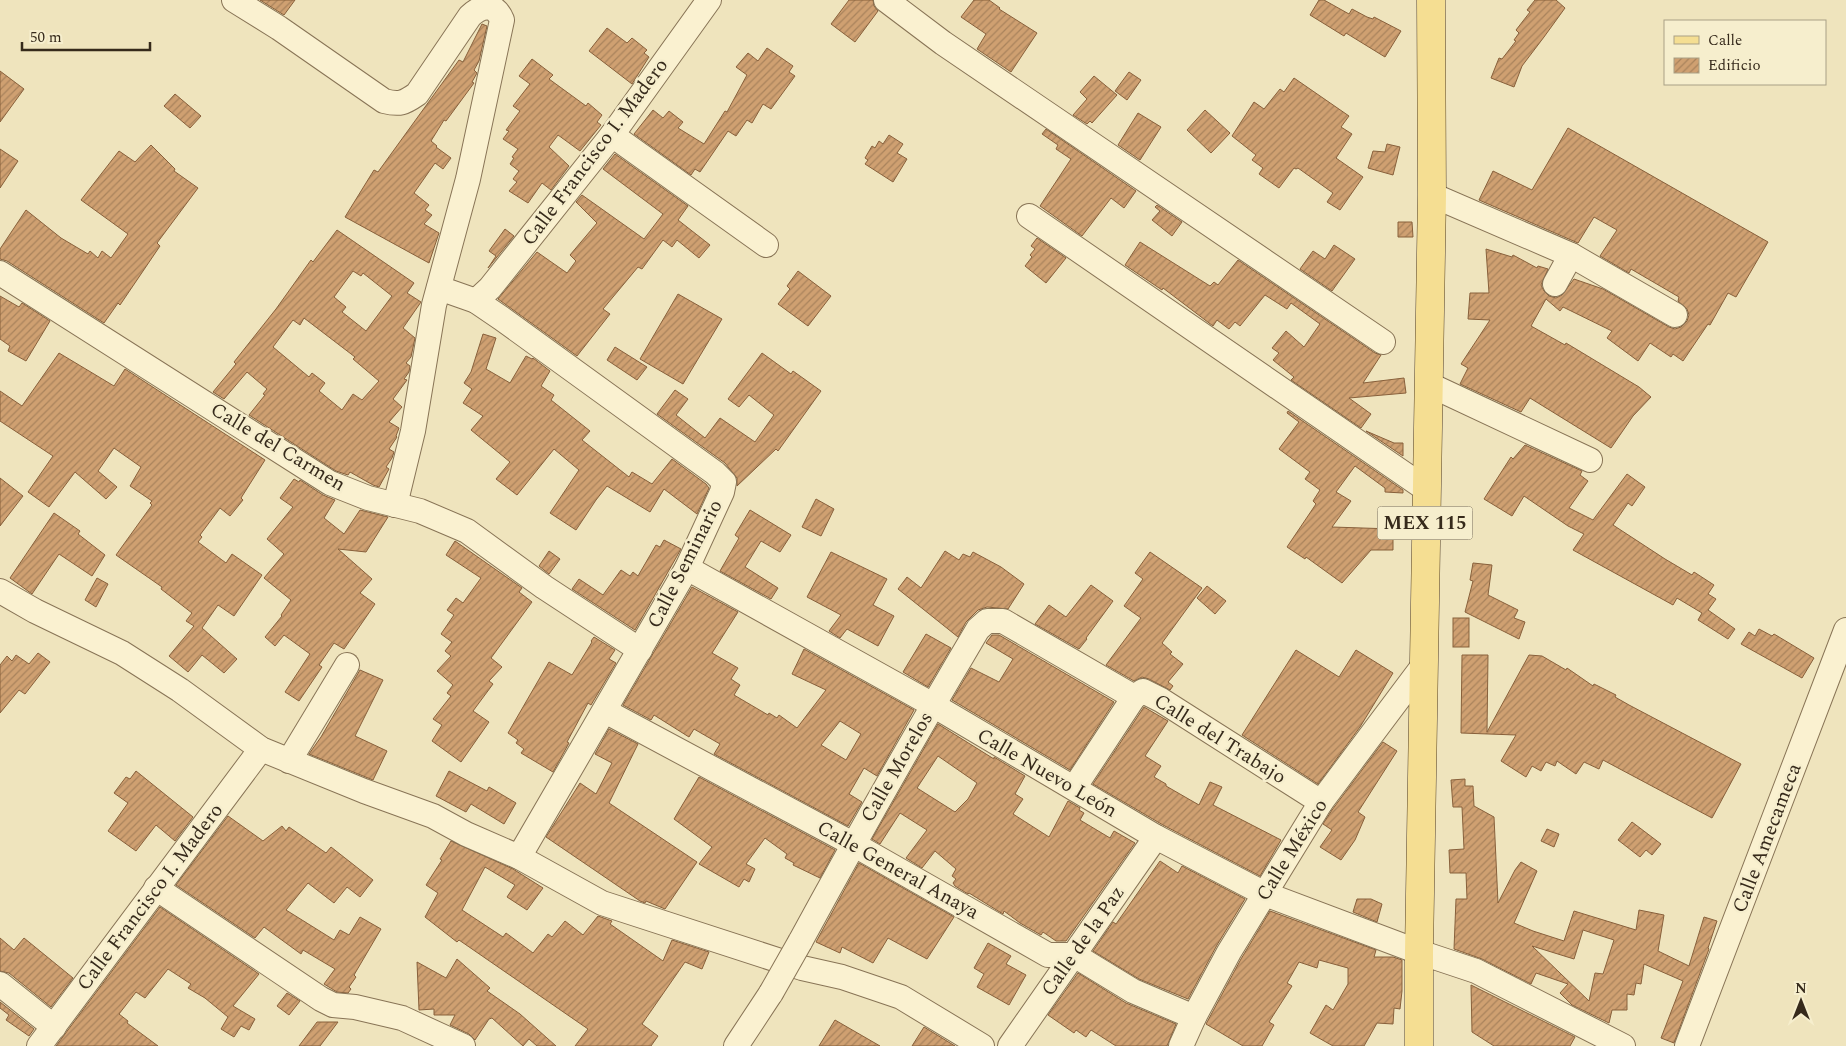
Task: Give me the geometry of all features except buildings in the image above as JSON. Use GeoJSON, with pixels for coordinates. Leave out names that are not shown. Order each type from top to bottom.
{"type":"FeatureCollection","features":[{"type":"Feature","properties":{"kind":"main road","name":"MEX 115"},"geometry":{"type":"LineString","coordinates":[[1419,1046],[1423,666],[1432,194],[1431,0]]}},
{"type":"Feature","properties":{"kind":"street"},"geometry":{"type":"LineString","coordinates":[[234,0],[279,28],[384,101],[397,104],[406,102],[417,94],[476,10],[493,8],[498,12],[502,20],[468,179],[434,305],[413,431],[395,505]]}},
{"type":"Feature","properties":{"kind":"street","name":"Calle Francisco I. Madero"},"geometry":{"type":"LineString","coordinates":[[476,301],[490,288],[612,135],[709,0]]}},
{"type":"Feature","properties":{"kind":"street"},"geometry":{"type":"LineString","coordinates":[[886,0],[951,48],[1383,342]]}},
{"type":"Feature","properties":{"kind":"street"},"geometry":{"type":"LineString","coordinates":[[612,135],[766,245]]}},
{"type":"Feature","properties":{"kind":"street"},"geometry":{"type":"LineString","coordinates":[[1432,194],[1571,255],[1675,314]]}},
{"type":"Feature","properties":{"kind":"street"},"geometry":{"type":"LineString","coordinates":[[1029,216],[1426,489]]}},
{"type":"Feature","properties":{"kind":"street"},"geometry":{"type":"LineString","coordinates":[[1555,284],[1571,255]]}},
{"type":"Feature","properties":{"kind":"street","name":"Calle del Carmen"},"geometry":{"type":"LineString","coordinates":[[0,273],[330,483],[368,498],[420,511],[467,531],[544,587],[640,650]]}},
{"type":"Feature","properties":{"kind":"street"},"geometry":{"type":"LineString","coordinates":[[439,288],[476,301]]}},
{"type":"Feature","properties":{"kind":"street","name":"Calle Seminario"},"geometry":{"type":"LineString","coordinates":[[476,301],[715,473],[724,482],[722,492],[687,568],[518,857]]}},
{"type":"Feature","properties":{"kind":"street"},"geometry":{"type":"LineString","coordinates":[[1428,384],[1590,460]]}},
{"type":"Feature","properties":{"kind":"street","name":"Calle Nuevo León"},"geometry":{"type":"LineString","coordinates":[[687,568],[933,705],[1156,837],[1265,894],[1419,952],[1476,971],[1623,1046]]}},
{"type":"Feature","properties":{"kind":"street"},"geometry":{"type":"LineString","coordinates":[[0,591],[35,611],[122,653],[180,690],[261,749],[364,791],[433,816],[466,834],[518,857],[602,903],[802,968],[842,977],[900,997],[982,1046]]}},
{"type":"Feature","properties":{"kind":"street","name":"Calle del Trabajo"},"geometry":{"type":"LineString","coordinates":[[987,622],[1002,621],[1134,697],[1143,691],[1161,700],[1321,802]]}},
{"type":"Feature","properties":{"kind":"street","name":"Calle Morelos"},"geometry":{"type":"LineString","coordinates":[[736,1046],[771,993],[853,844],[933,705],[978,629],[987,622]]}},
{"type":"Feature","properties":{"kind":"street","name":"Calle Amecameca"},"geometry":{"type":"LineString","coordinates":[[1687,1046],[1846,630]]}},
{"type":"Feature","properties":{"kind":"street"},"geometry":{"type":"LineString","coordinates":[[289,760],[347,665]]}},
{"type":"Feature","properties":{"kind":"street","name":"Calle México"},"geometry":{"type":"LineString","coordinates":[[1181,1046],[1194,1017],[1229,952],[1321,802],[1423,666]]}},
{"type":"Feature","properties":{"kind":"street"},"geometry":{"type":"LineString","coordinates":[[1074,788],[1134,697]]}},
{"type":"Feature","properties":{"kind":"street","name":"Calle General Anaya"},"geometry":{"type":"LineString","coordinates":[[605,711],[853,844],[1048,955],[1074,955]]}},
{"type":"Feature","properties":{"kind":"street","name":"Calle Francisco I. Madero"},"geometry":{"type":"LineString","coordinates":[[39,1046],[261,749]]}},
{"type":"Feature","properties":{"kind":"street","name":"Calle de la Paz"},"geometry":{"type":"LineString","coordinates":[[1010,1046],[1156,837]]}},
{"type":"Feature","properties":{"kind":"street"},"geometry":{"type":"LineString","coordinates":[[156,888],[321,999],[333,1005],[355,1007],[402,1018],[463,1046]]}},
{"type":"Feature","properties":{"kind":"street"},"geometry":{"type":"LineString","coordinates":[[1074,955],[1133,991],[1194,1017]]}},
{"type":"Feature","properties":{"kind":"street"},"geometry":{"type":"LineString","coordinates":[[0,984],[54,1027]]}}]}
